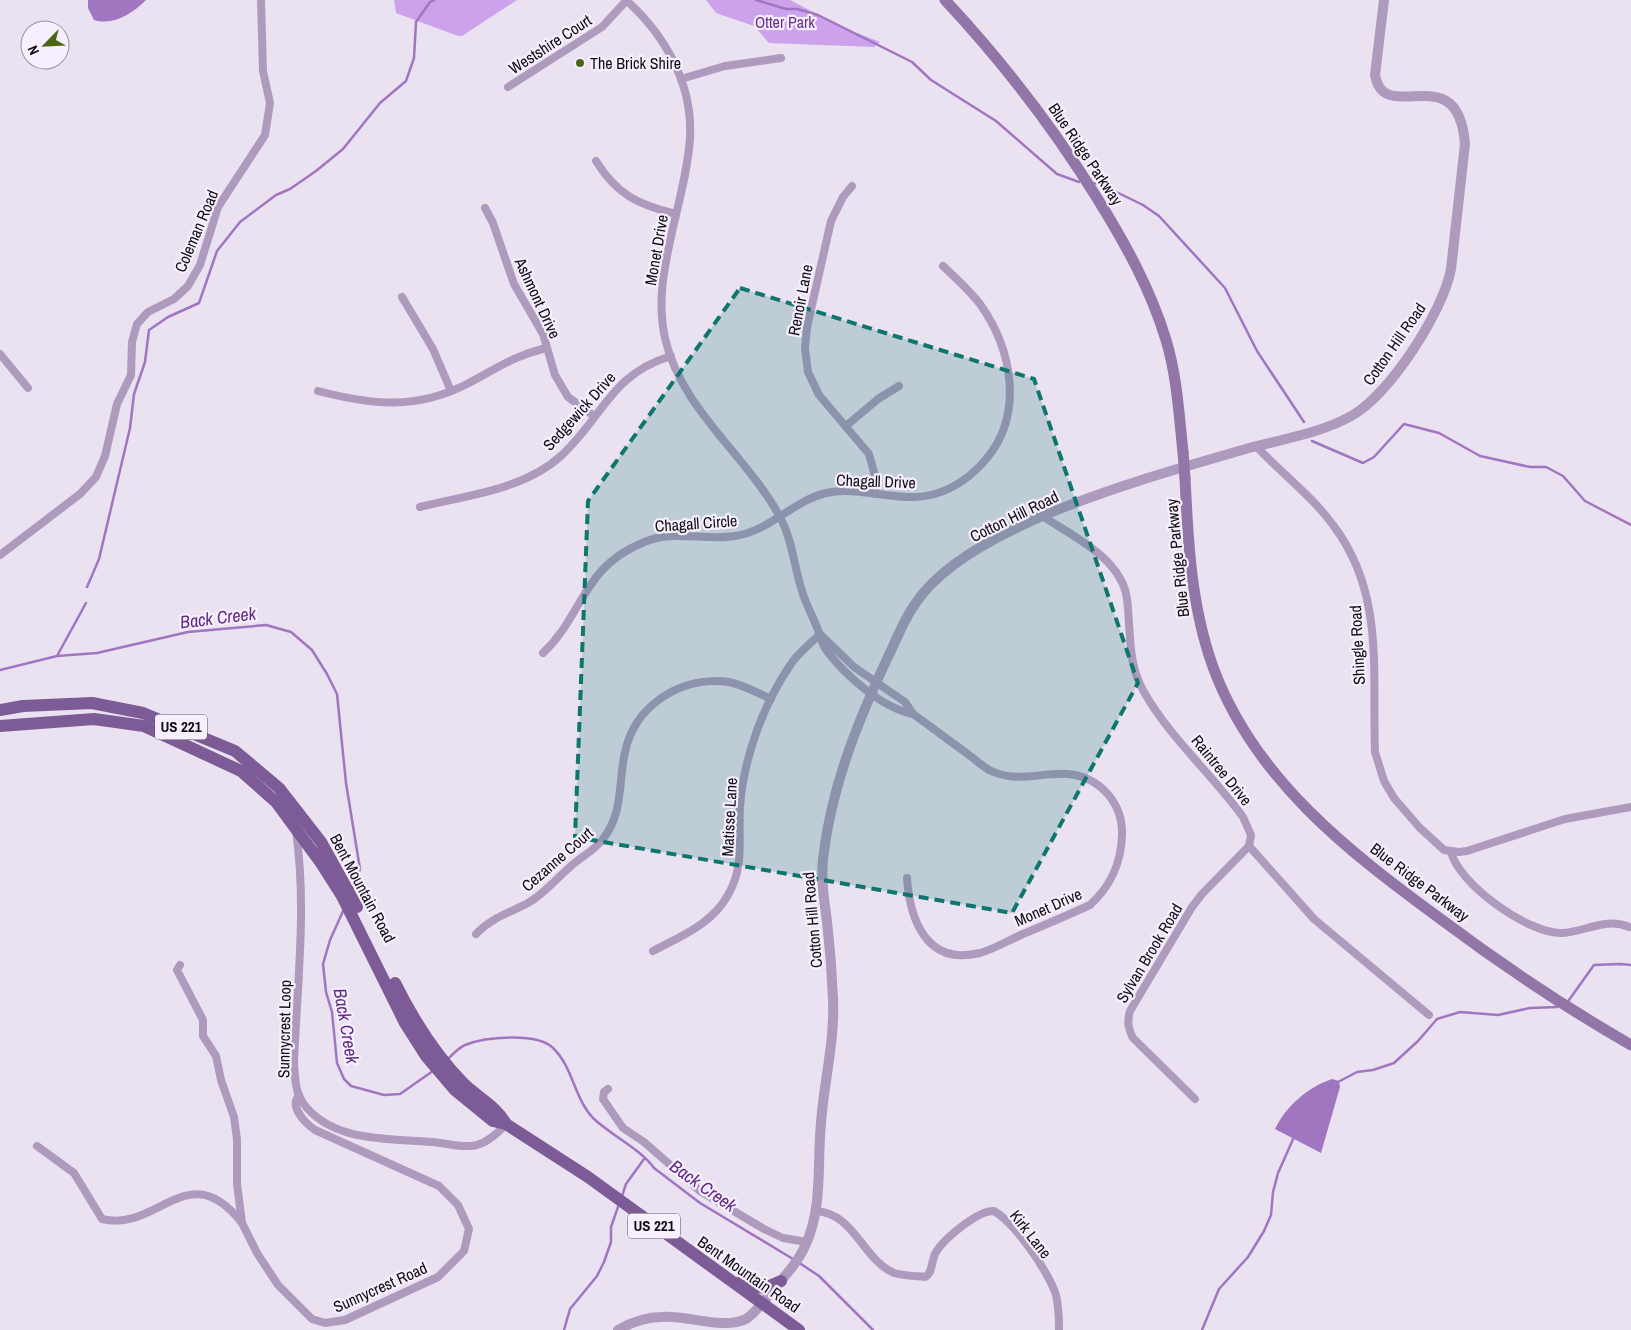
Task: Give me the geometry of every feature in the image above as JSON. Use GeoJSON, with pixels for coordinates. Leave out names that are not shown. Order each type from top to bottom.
{"type":"FeatureCollection","features":[{"type":"Feature","properties":{"kind":"main road","name":"Blue Ridge Parkway"},"geometry":{"type":"LineString","coordinates":[[946,0],[996,58],[1052,129],[1124,243],[1152,300],[1167,342],[1175,384],[1183,452],[1191,573],[1206,646],[1223,691],[1238,721],[1275,775],[1304,808],[1405,893],[1521,976],[1631,1045]]}},
{"type":"Feature","properties":{"kind":"main road","name":"Bent Mountain Road"},"geometry":{"type":"LineString","coordinates":[[0,710],[23,706],[92,703],[143,713],[235,750],[279,788],[318,848],[405,1023],[426,1056],[455,1090],[588,1177],[799,1330]]}},
{"type":"Feature","properties":{"kind":"main road","name":"Bent Mountain Road"},"geometry":{"type":"LineString","coordinates":[[0,726],[94,719],[144,726],[241,771],[276,802],[294,824],[318,848]]}},
{"type":"Feature","properties":{"kind":"main road"},"geometry":{"type":"LineString","coordinates":[[732,1282],[764,1288],[781,1281]]}},
{"type":"Feature","properties":{"kind":"street","name":"Coleman Road"},"geometry":{"type":"LineString","coordinates":[[0,555],[80,494],[96,477],[106,456],[117,404],[131,375],[132,342],[137,324],[148,312],[174,300],[188,286],[200,265],[218,208],[264,135],[270,103],[263,71],[261,0]]}},
{"type":"Feature","properties":{"kind":"street","name":"Monet Drive"},"geometry":{"type":"LineString","coordinates":[[626,0],[658,34],[675,62],[687,104],[690,136],[664,268],[661,298],[663,322],[671,356],[692,399],[780,518],[794,553],[801,590],[820,634],[821,643],[836,662],[872,694],[899,711],[913,714]]}},
{"type":"Feature","properties":{"kind":"street","name":"Westshire Court"},"geometry":{"type":"LineString","coordinates":[[508,87],[602,27],[626,0]]}},
{"type":"Feature","properties":{"kind":"street","name":"Cotton Hill Road"},"geometry":{"type":"LineString","coordinates":[[618,1330],[627,1325],[661,1316],[724,1324],[746,1319],[781,1281],[801,1255],[807,1242],[815,1211],[821,1122],[833,1024],[831,963],[823,894],[822,862],[848,749],[907,615],[932,582],[981,547],[1042,516],[1117,489],[1336,423],[1362,409],[1386,385],[1437,311],[1447,288],[1452,269],[1465,144],[1464,131],[1453,106],[1442,98],[1427,94],[1393,97],[1386,94],[1378,84],[1375,75],[1384,0]]}},
{"type":"Feature","properties":{"kind":"street"},"geometry":{"type":"LineString","coordinates":[[681,79],[725,66],[781,58]]}},
{"type":"Feature","properties":{"kind":"street"},"geometry":{"type":"LineString","coordinates":[[596,162],[612,184],[632,199],[676,214]]}},
{"type":"Feature","properties":{"kind":"street","name":"Renoir Lane"},"geometry":{"type":"LineString","coordinates":[[852,186],[840,202],[832,221],[807,327],[805,349],[813,384],[825,403],[869,454],[875,476],[875,494]]}},
{"type":"Feature","properties":{"kind":"street","name":"Ashmont Drive"},"geometry":{"type":"LineString","coordinates":[[485,208],[494,223],[507,267],[518,291],[537,321],[561,386],[568,396],[594,416]]}},
{"type":"Feature","properties":{"kind":"street","name":"Chagall Drive"},"geometry":{"type":"LineString","coordinates":[[780,518],[804,502],[828,493],[921,497],[948,489],[962,481],[983,463],[998,444],[1004,430],[1010,403],[1008,370],[999,341],[980,304],[943,266]]}},
{"type":"Feature","properties":{"kind":"street"},"geometry":{"type":"LineString","coordinates":[[402,297],[433,349],[451,391]]}},
{"type":"Feature","properties":{"kind":"street"},"geometry":{"type":"LineString","coordinates":[[318,391],[380,403],[414,402],[451,391],[511,359],[546,348]]}},
{"type":"Feature","properties":{"kind":"street"},"geometry":{"type":"LineString","coordinates":[[0,354],[28,388]]}},
{"type":"Feature","properties":{"kind":"street","name":"Sedgewick Drive"},"geometry":{"type":"LineString","coordinates":[[420,507],[505,487],[535,473],[562,455],[627,378],[645,366],[671,356]]}},
{"type":"Feature","properties":{"kind":"street"},"geometry":{"type":"LineString","coordinates":[[846,426],[899,386]]}},
{"type":"Feature","properties":{"kind":"street","name":"Shingle Road"},"geometry":{"type":"LineString","coordinates":[[1256,446],[1320,509],[1337,530],[1354,558],[1367,592],[1373,624],[1375,752],[1384,781],[1404,811],[1438,846],[1451,852],[1455,863],[1476,886],[1506,912],[1528,925],[1561,933],[1611,923],[1629,927]]}},
{"type":"Feature","properties":{"kind":"street","name":"Raintree Drive"},"geometry":{"type":"LineString","coordinates":[[1042,516],[1087,545],[1106,561],[1120,577],[1127,598],[1133,662],[1138,680],[1155,708],[1243,817],[1251,835],[1250,846]]}},
{"type":"Feature","properties":{"kind":"street","name":"Chagall Circle"},"geometry":{"type":"LineString","coordinates":[[543,653],[563,632],[594,578],[605,566],[629,549],[657,537],[673,535],[718,538],[737,536],[750,533],[780,518]]}},
{"type":"Feature","properties":{"kind":"street","name":"Monet Drive"},"geometry":{"type":"LineString","coordinates":[[820,634],[854,667],[905,702],[913,714],[989,770],[1011,777],[1027,779],[1068,774],[1093,782],[1107,791],[1117,806],[1122,834],[1120,855],[1114,876],[1103,894],[1090,905],[980,953],[957,954],[944,952],[928,941],[913,916],[909,903],[907,878]]}},
{"type":"Feature","properties":{"kind":"street","name":"Matisse Lane"},"geometry":{"type":"LineString","coordinates":[[653,951],[709,919],[720,907],[734,884],[741,855],[740,809],[745,771],[758,731],[771,699],[794,660],[820,634]]}},
{"type":"Feature","properties":{"kind":"street","name":"Cezanne Court"},"geometry":{"type":"LineString","coordinates":[[476,934],[494,918],[537,897],[602,840],[616,816],[620,803],[623,767],[628,740],[640,719],[658,700],[681,687],[713,681],[742,686],[771,699]]}},
{"type":"Feature","properties":{"kind":"street"},"geometry":{"type":"LineString","coordinates":[[1451,852],[1483,847],[1565,819],[1631,807]]}},
{"type":"Feature","properties":{"kind":"street","name":"Sunnycrest Loop"},"geometry":{"type":"LineString","coordinates":[[294,824],[302,889],[295,1027],[295,1078],[299,1095],[310,1110],[330,1125],[342,1131],[368,1137],[470,1146],[492,1137],[506,1124]]}},
{"type":"Feature","properties":{"kind":"street"},"geometry":{"type":"LineString","coordinates":[[1250,846],[1314,919],[1429,1015]]}},
{"type":"Feature","properties":{"kind":"street","name":"Sylvan Brook Road"},"geometry":{"type":"LineString","coordinates":[[1195,1099],[1133,1038],[1129,1031],[1128,1019],[1130,1011],[1192,907],[1202,894],[1250,846]]}},
{"type":"Feature","properties":{"kind":"street","name":"Sunnycrest Road"},"geometry":{"type":"LineString","coordinates":[[180,965],[177,970],[202,1020],[203,1036],[216,1056],[221,1080],[234,1117],[237,1139],[236,1175],[242,1223]]}},
{"type":"Feature","properties":{"kind":"street"},"geometry":{"type":"LineString","coordinates":[[608,1089],[604,1092],[603,1100],[621,1125],[644,1142],[686,1181],[764,1229],[783,1238],[807,1242]]}},
{"type":"Feature","properties":{"kind":"street","name":"Sunnycrest Road"},"geometry":{"type":"LineString","coordinates":[[37,1146],[74,1173],[102,1219],[129,1220],[181,1196],[200,1194],[208,1196],[227,1207],[242,1223],[261,1260],[278,1284],[312,1320],[325,1323],[345,1320],[422,1286],[447,1270],[464,1251],[469,1237],[466,1220],[458,1205],[444,1190],[427,1179],[314,1130],[300,1116],[296,1102],[299,1095]]}},
{"type":"Feature","properties":{"kind":"street","name":"Kirk Lane"},"geometry":{"type":"LineString","coordinates":[[815,1211],[826,1212],[842,1219],[868,1252],[886,1268],[902,1275],[924,1277],[930,1273],[936,1252],[950,1236],[982,1214],[994,1211],[1026,1244],[1052,1286],[1058,1305],[1059,1330]]}},
{"type":"Feature","properties":{"kind":"highlighted area"},"geometry":{"type":"Polygon","coordinates":[[[740,288],[1034,379],[1138,683],[1012,913],[575,837],[588,501],[740,288]]]}},
{"type":"Feature","properties":{"kind":"green space"},"geometry":{"type":"Polygon","coordinates":[[[394,0],[517,0],[462,36],[458,36],[396,13],[394,0]]]}},
{"type":"Feature","properties":{"kind":"green space","name":"Otter Park"},"geometry":{"type":"Polygon","coordinates":[[[706,0],[790,0],[844,28],[880,42],[874,47],[769,43],[754,26],[716,13],[706,0]]]}},
{"type":"Feature","properties":{"kind":"shaded area"},"geometry":{"type":"Polygon","coordinates":[[[88,0],[146,0],[122,18],[101,21],[94,20],[88,8],[88,0]]]}},
{"type":"Feature","properties":{"kind":"shaded area"},"geometry":{"type":"Polygon","coordinates":[[[1332,1079],[1339,1081],[1340,1087],[1321,1153],[1275,1129],[1285,1113],[1299,1098],[1306,1092],[1332,1079]]]}},
{"type":"Feature","properties":{"kind":"waterway"},"geometry":{"type":"LineString","coordinates":[[87,587],[99,559],[130,428],[134,394],[145,362],[149,330],[168,317],[199,303],[217,251],[240,222],[276,195],[290,189],[316,171],[343,149],[380,103],[406,81],[414,58],[416,22],[430,2],[434,0]]}},
{"type":"Feature","properties":{"kind":"waterway"},"geometry":{"type":"LineString","coordinates":[[756,0],[786,9],[797,9],[818,15],[912,62],[931,80],[996,121],[1057,174],[1079,182]]}},
{"type":"Feature","properties":{"kind":"waterway"},"geometry":{"type":"LineString","coordinates":[[1093,183],[1100,184],[1143,205],[1159,216],[1225,288],[1257,351],[1304,422]]}},
{"type":"Feature","properties":{"kind":"waterway"},"geometry":{"type":"LineString","coordinates":[[1312,441],[1363,463],[1374,457],[1404,424],[1439,433],[1480,456],[1530,467],[1546,467],[1563,476],[1585,501],[1631,525]]}},
{"type":"Feature","properties":{"kind":"waterway"},"geometry":{"type":"LineString","coordinates":[[57,656],[86,603]]}},
{"type":"Feature","properties":{"kind":"waterway","name":"Back Creek"},"geometry":{"type":"LineString","coordinates":[[0,670],[57,656],[97,653],[188,632],[266,625],[291,632],[312,650],[337,694],[346,783],[360,869],[352,890]]}},
{"type":"Feature","properties":{"kind":"waterway","name":"Back Creek"},"geometry":{"type":"LineString","coordinates":[[344,909],[330,940],[323,964],[326,992],[332,1012],[337,1063],[344,1079],[351,1086],[384,1095],[400,1094],[433,1071]]}},
{"type":"Feature","properties":{"kind":"waterway"},"geometry":{"type":"LineString","coordinates":[[1569,1000],[1594,965],[1631,965]]}},
{"type":"Feature","properties":{"kind":"waterway"},"geometry":{"type":"LineString","coordinates":[[1338,1082],[1357,1072],[1373,1070],[1394,1063],[1418,1041],[1437,1019],[1460,1012],[1498,1015],[1530,1008],[1557,1007]]}},
{"type":"Feature","properties":{"kind":"waterway","name":"Back Creek"},"geometry":{"type":"LineString","coordinates":[[447,1060],[462,1046],[485,1040],[523,1038],[545,1043],[560,1056],[582,1101],[593,1118],[641,1154],[654,1168],[700,1203],[793,1259]]}},
{"type":"Feature","properties":{"kind":"waterway"},"geometry":{"type":"LineString","coordinates":[[1202,1330],[1219,1289],[1248,1257],[1264,1231],[1271,1215],[1273,1192],[1278,1173],[1294,1137]]}},
{"type":"Feature","properties":{"kind":"waterway"},"geometry":{"type":"LineString","coordinates":[[622,1196],[626,1184],[644,1159]]}},
{"type":"Feature","properties":{"kind":"waterway"},"geometry":{"type":"LineString","coordinates":[[564,1330],[570,1309],[597,1276],[604,1262],[611,1242],[611,1227],[619,1204]]}},
{"type":"Feature","properties":{"kind":"waterway","name":"Back Creek"},"geometry":{"type":"LineString","coordinates":[[798,1262],[819,1276],[873,1330]]}},
{"type":"Feature","properties":{"kind":"place","name":"The Brick Shire"},"geometry":{"type":"Point","coordinates":[580,63]}}]}
